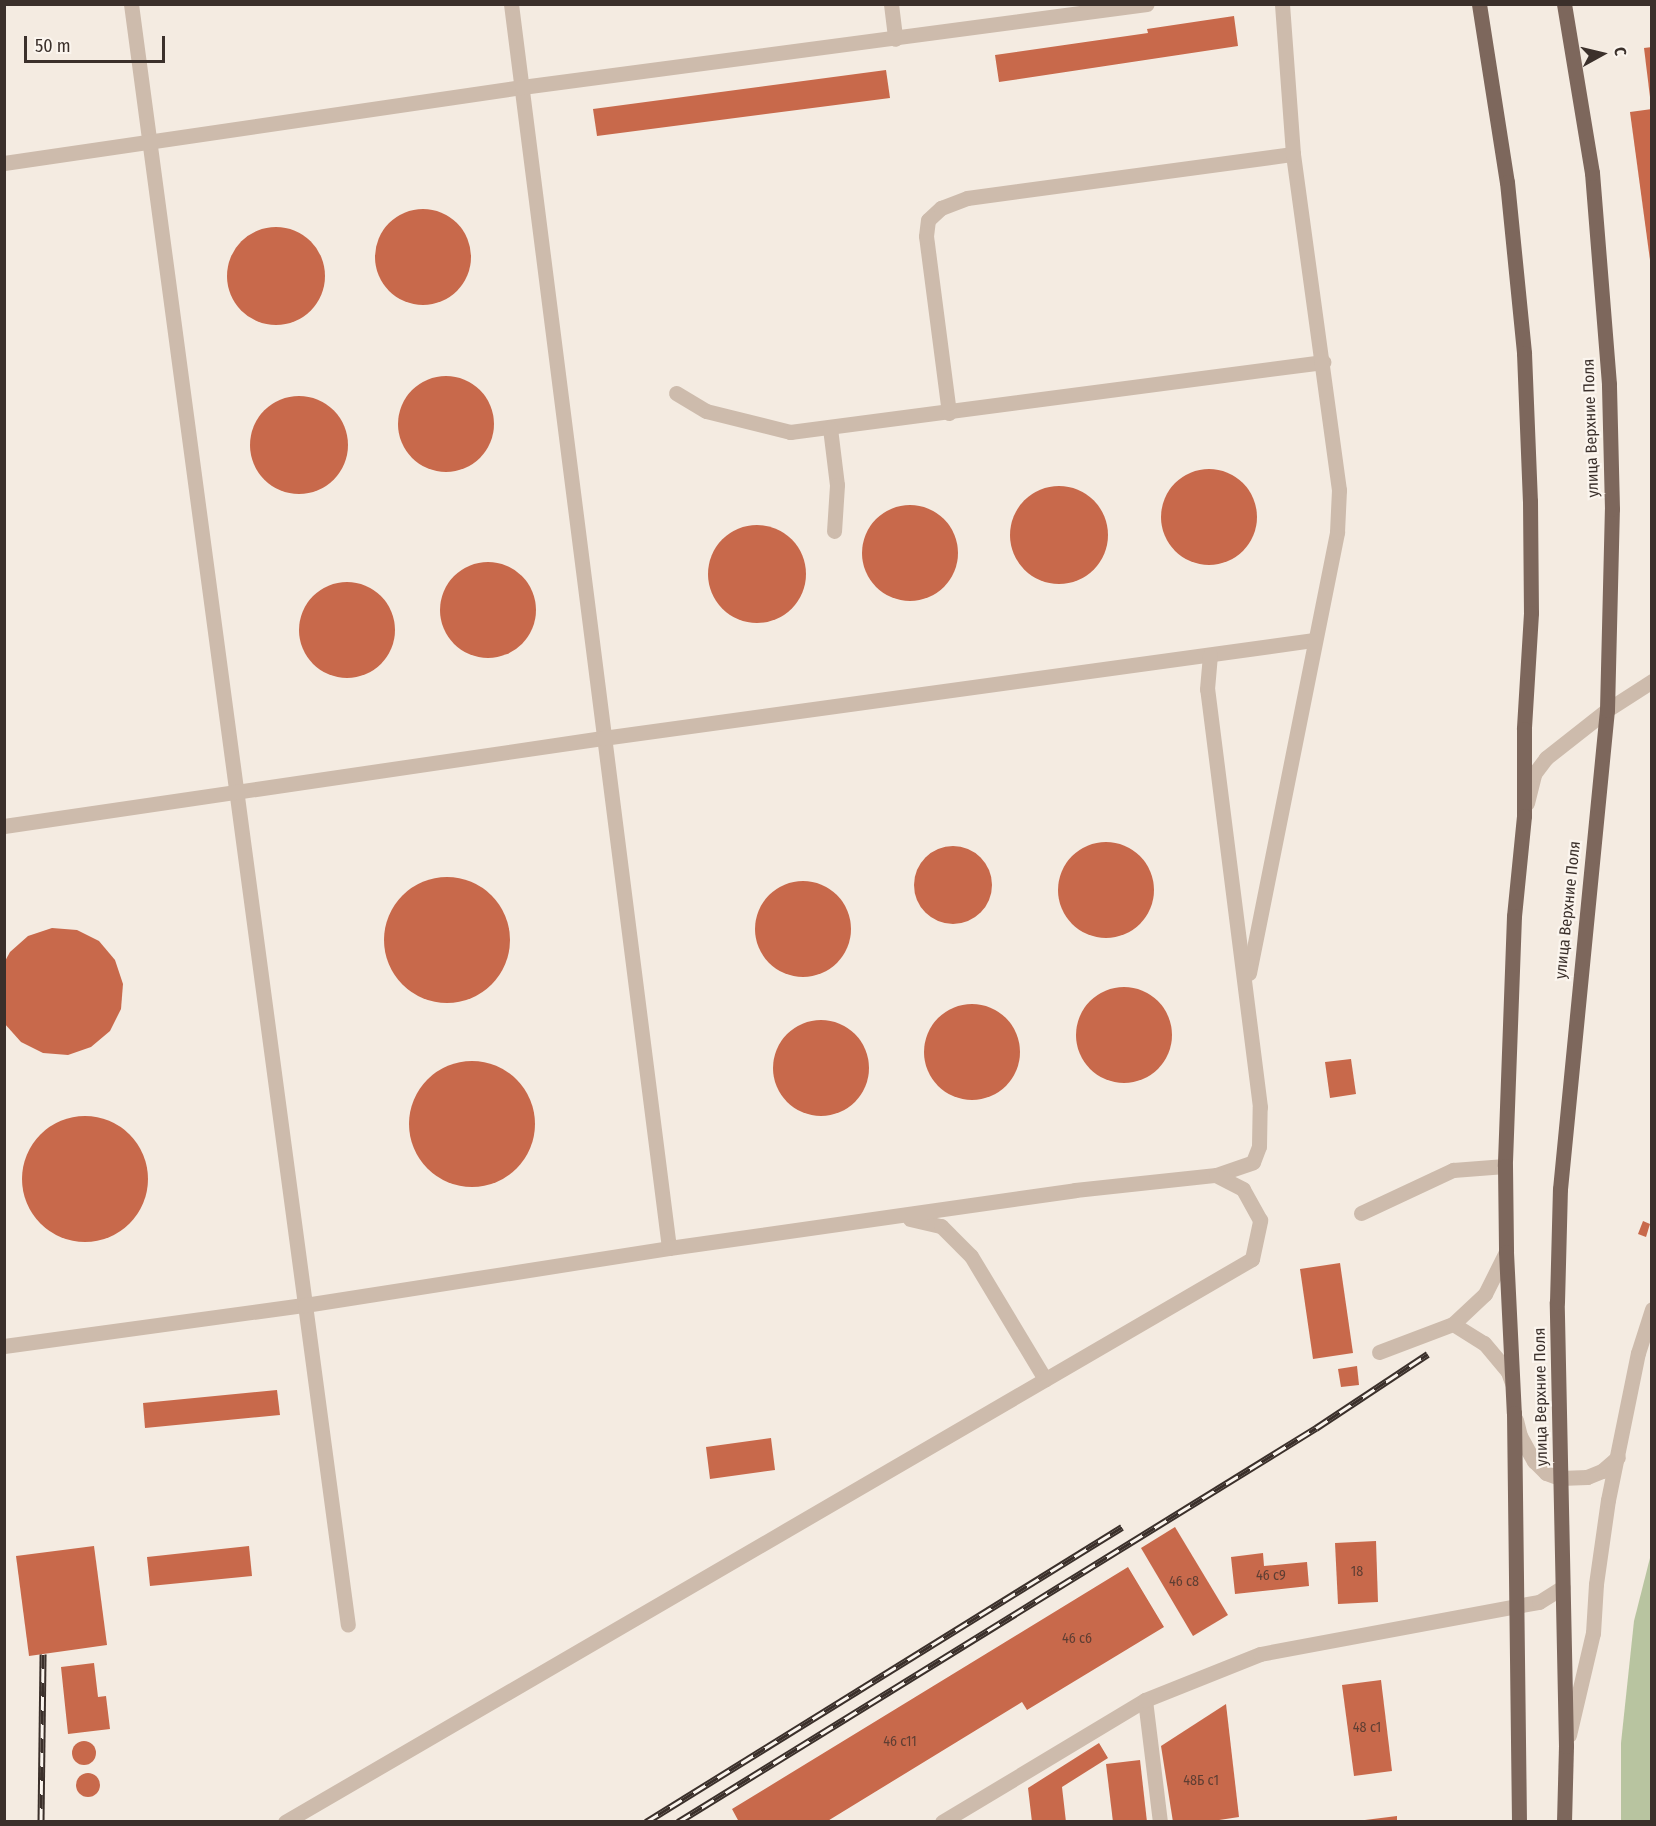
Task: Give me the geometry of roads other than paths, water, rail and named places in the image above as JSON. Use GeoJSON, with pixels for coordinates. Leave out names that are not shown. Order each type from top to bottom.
{"type":"FeatureCollection","features":[{"type":"Feature","properties":{"kind":"main road","name":"улица Верхние Поля"},"geometry":{"type":"LineString","coordinates":[[1479,4],[1507,182],[1524,353],[1530,501],[1531,614],[1524,729],[1524,816],[1514,916],[1505,1166],[1506,1252],[1514,1413],[1519,1821]]}},
{"type":"Feature","properties":{"kind":"main road","name":"улица Верхние Поля"},"geometry":{"type":"LineString","coordinates":[[1564,4],[1592,172],[1609,384],[1612,508],[1607,710],[1560,1189],[1557,1302],[1566,1746],[1564,1821]]}},
{"type":"Feature","properties":{"kind":"street"},"geometry":{"type":"LineString","coordinates":[[131,4],[348,1625]]}},
{"type":"Feature","properties":{"kind":"street"},"geometry":{"type":"LineString","coordinates":[[511,4],[669,1248]]}},
{"type":"Feature","properties":{"kind":"street"},"geometry":{"type":"LineString","coordinates":[[891,4],[895,39]]}},
{"type":"Feature","properties":{"kind":"street"},"geometry":{"type":"LineString","coordinates":[[4,163],[522,87],[1147,4]]}},
{"type":"Feature","properties":{"kind":"street"},"geometry":{"type":"LineString","coordinates":[[1246,987],[1337,532],[1340,490],[1293,154],[1282,4]]}},
{"type":"Feature","properties":{"kind":"street"},"geometry":{"type":"LineString","coordinates":[[949,413],[926,236],[928,220],[941,208],[967,198],[1293,154]]}},
{"type":"Feature","properties":{"kind":"street"},"geometry":{"type":"LineString","coordinates":[[676,393],[706,411],[790,432],[949,413],[1323,362]]}},
{"type":"Feature","properties":{"kind":"street"},"geometry":{"type":"LineString","coordinates":[[830,428],[837,485],[834,531]]}},
{"type":"Feature","properties":{"kind":"street"},"geometry":{"type":"LineString","coordinates":[[4,826],[236,794],[603,738],[1314,640]]}},
{"type":"Feature","properties":{"kind":"street"},"geometry":{"type":"LineString","coordinates":[[4,1346],[305,1305],[669,1248],[1075,1191],[1216,1175],[1253,1162],[1259,1146],[1260,1107],[1208,689],[1210,654]]}},
{"type":"Feature","properties":{"kind":"street"},"geometry":{"type":"LineString","coordinates":[[1524,816],[1534,774],[1546,758],[1607,710],[1652,681]]}},
{"type":"Feature","properties":{"kind":"street"},"geometry":{"type":"LineString","coordinates":[[1361,1213],[1453,1170],[1505,1166]]}},
{"type":"Feature","properties":{"kind":"street"},"geometry":{"type":"LineString","coordinates":[[285,1821],[1252,1259],[1260,1220],[1243,1189],[1216,1175]]}},
{"type":"Feature","properties":{"kind":"street"},"geometry":{"type":"LineString","coordinates":[[902,1217],[941,1226],[971,1256],[1045,1379]]}},
{"type":"Feature","properties":{"kind":"street"},"geometry":{"type":"LineString","coordinates":[[1379,1352],[1453,1324],[1485,1294],[1506,1252]]}},
{"type":"Feature","properties":{"kind":"street"},"geometry":{"type":"LineString","coordinates":[[1566,1746],[1593,1633],[1596,1584],[1608,1500],[1638,1353],[1652,1309]]}},
{"type":"Feature","properties":{"kind":"street"},"geometry":{"type":"LineString","coordinates":[[1453,1324],[1484,1343],[1508,1372],[1512,1383]]}},
{"type":"Feature","properties":{"kind":"street"},"geometry":{"type":"LineString","coordinates":[[1514,1413],[1520,1436],[1533,1461],[1546,1473],[1560,1478],[1587,1477],[1602,1471],[1618,1457]]}},
{"type":"Feature","properties":{"kind":"street"},"geometry":{"type":"LineString","coordinates":[[942,1821],[1145,1700],[1260,1654],[1539,1602],[1563,1587]]}},
{"type":"Feature","properties":{"kind":"street"},"geometry":{"type":"LineString","coordinates":[[1145,1700],[1160,1821]]}},
{"type":"Feature","properties":{"kind":"railway"},"geometry":{"type":"LineString","coordinates":[[678,1822],[1316,1428],[1428,1354]]}},
{"type":"Feature","properties":{"kind":"railway"},"geometry":{"type":"LineString","coordinates":[[646,1822],[1122,1527]]}},
{"type":"Feature","properties":{"kind":"railway"},"geometry":{"type":"LineString","coordinates":[[41,1822],[43,1654]]}}]}
